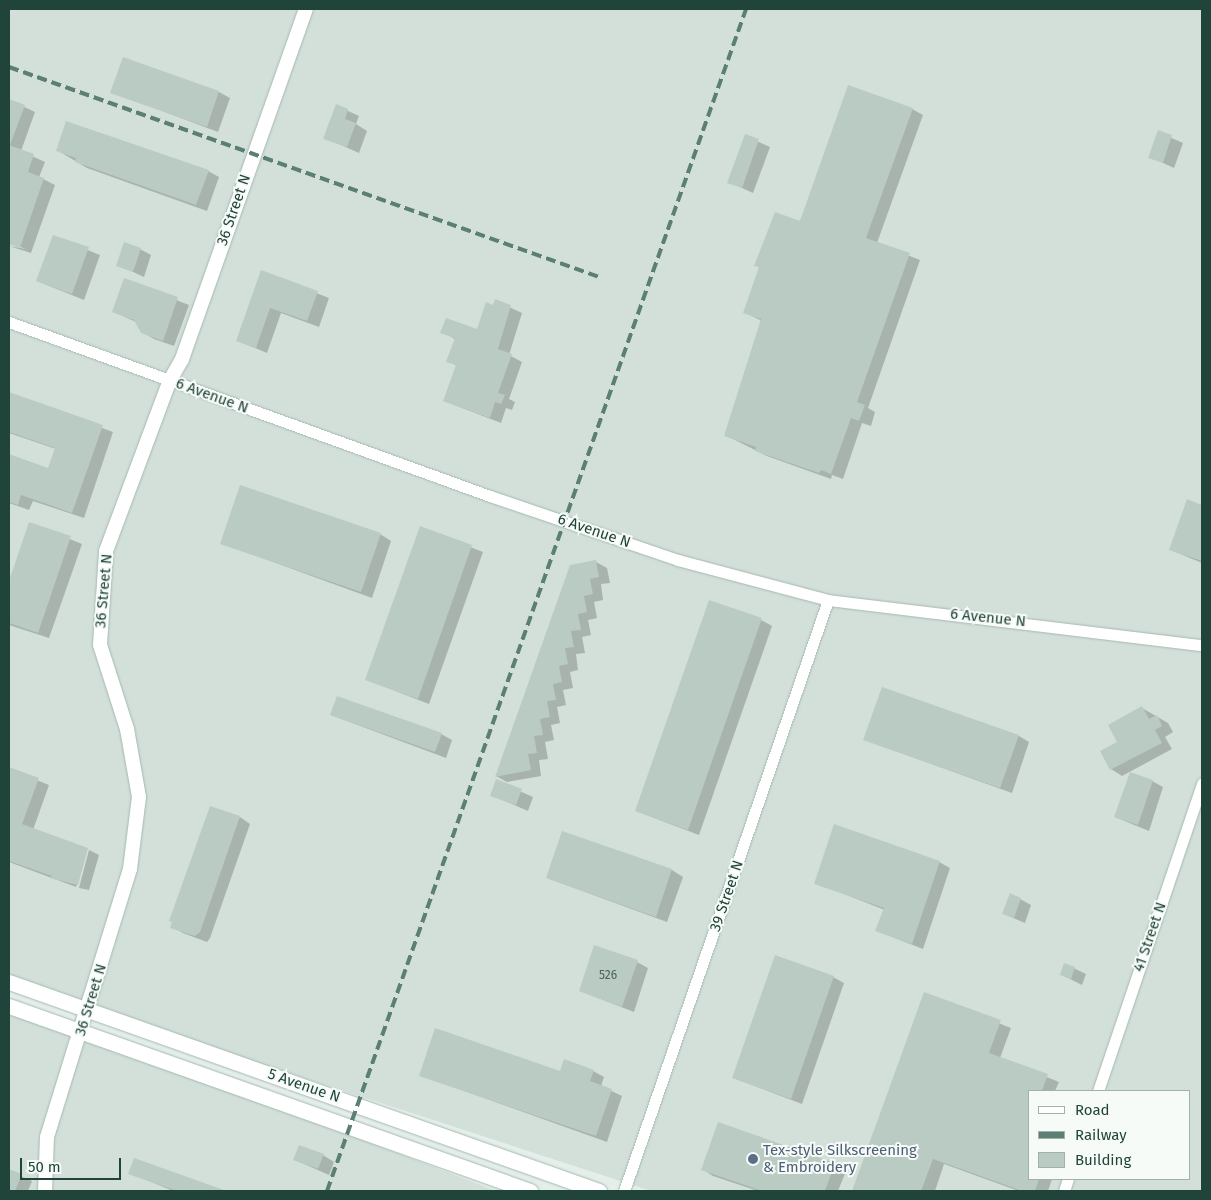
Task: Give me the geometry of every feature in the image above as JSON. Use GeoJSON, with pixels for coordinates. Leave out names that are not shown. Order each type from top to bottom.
{"type":"FeatureCollection","features":[{"type":"Feature","properties":{"kind":"main road","name":"5 Avenue N"},"geometry":{"type":"LineString","coordinates":[[9,982],[598,1191]]}},
{"type":"Feature","properties":{"kind":"main road","name":"5 Avenue N"},"geometry":{"type":"LineString","coordinates":[[9,1006],[530,1191]]}},
{"type":"Feature","properties":{"kind":"street","name":"36 Street N"},"geometry":{"type":"LineString","coordinates":[[46,1191],[47,1137],[88,1010],[130,869],[139,796],[127,729],[100,645],[106,551],[170,380],[182,359],[306,9]]}},
{"type":"Feature","properties":{"kind":"street","name":"6 Avenue N"},"geometry":{"type":"LineString","coordinates":[[9,322],[660,554],[828,600],[1202,645]]}},
{"type":"Feature","properties":{"kind":"street","name":"39 Street N"},"geometry":{"type":"LineString","coordinates":[[624,1191],[828,600]]}},
{"type":"Feature","properties":{"kind":"street","name":"41 Street N"},"geometry":{"type":"LineString","coordinates":[[1098,1090],[1202,783]]}},
{"type":"Feature","properties":{"kind":"shaded area"},"geometry":{"type":"Polygon","coordinates":[[[9,9],[1202,9],[1202,1191],[651,1191],[9,982],[9,9]]]}},
{"type":"Feature","properties":{"kind":"shaded area"},"geometry":{"type":"Polygon","coordinates":[[[9,1007],[81,1032],[496,1191],[9,1191],[9,1007]]]}},
{"type":"Feature","properties":{"kind":"building"},"geometry":{"type":"Polygon","coordinates":[[[123,57],[219,91],[207,127],[110,93],[123,57]]]}},
{"type":"Feature","properties":{"kind":"building"},"geometry":{"type":"Polygon","coordinates":[[[848,85],[913,108],[866,238],[910,253],[857,402],[865,405],[859,421],[851,418],[831,474],[821,470],[819,473],[755,451],[756,447],[724,436],[761,319],[743,313],[759,267],[754,266],[775,212],[800,221],[848,85]]]}},
{"type":"Feature","properties":{"kind":"building"},"geometry":{"type":"Polygon","coordinates":[[[9,99],[25,105],[10,145],[9,145],[9,99]]]}},
{"type":"Feature","properties":{"kind":"building"},"geometry":{"type":"Polygon","coordinates":[[[336,104],[348,109],[345,119],[356,123],[347,147],[323,139],[336,104]]]}},
{"type":"Feature","properties":{"kind":"building"},"geometry":{"type":"Polygon","coordinates":[[[66,121],[209,170],[196,205],[75,162],[76,158],[56,151],[66,121]]]}},
{"type":"Feature","properties":{"kind":"building"},"geometry":{"type":"Polygon","coordinates":[[[1158,130],[1172,135],[1163,163],[1148,158],[1158,130]]]}},
{"type":"Feature","properties":{"kind":"building"},"geometry":{"type":"Polygon","coordinates":[[[745,134],[759,139],[742,188],[727,183],[745,134]]]}},
{"type":"Feature","properties":{"kind":"building"},"geometry":{"type":"Polygon","coordinates":[[[9,145],[34,154],[28,172],[44,178],[20,248],[9,244],[9,145]]]}},
{"type":"Feature","properties":{"kind":"building"},"geometry":{"type":"Polygon","coordinates":[[[53,235],[89,247],[72,294],[36,281],[53,235]]]}},
{"type":"Feature","properties":{"kind":"building"},"geometry":{"type":"Polygon","coordinates":[[[124,242],[141,248],[133,272],[116,266],[124,242]]]}},
{"type":"Feature","properties":{"kind":"building"},"geometry":{"type":"Polygon","coordinates":[[[261,270],[318,291],[307,321],[270,308],[256,348],[236,341],[261,270]]]}},
{"type":"Feature","properties":{"kind":"building"},"geometry":{"type":"Polygon","coordinates":[[[124,278],[178,297],[163,341],[141,333],[134,320],[112,312],[124,278]]]}},
{"type":"Feature","properties":{"kind":"building"},"geometry":{"type":"Polygon","coordinates":[[[495,299],[511,305],[498,349],[512,354],[498,393],[505,395],[501,404],[495,402],[490,418],[443,401],[456,365],[446,362],[455,338],[440,333],[446,318],[477,329],[486,302],[493,305],[495,299]]]}},
{"type":"Feature","properties":{"kind":"building"},"geometry":{"type":"Polygon","coordinates":[[[9,392],[103,425],[72,513],[21,495],[18,505],[9,502],[9,454],[48,468],[55,448],[9,432],[9,392]]]}},
{"type":"Feature","properties":{"kind":"building"},"geometry":{"type":"Polygon","coordinates":[[[240,485],[381,533],[361,592],[220,544],[240,485]]]}},
{"type":"Feature","properties":{"kind":"building"},"geometry":{"type":"Polygon","coordinates":[[[1187,499],[1202,505],[1202,561],[1169,550],[1187,499]]]}},
{"type":"Feature","properties":{"kind":"building"},"geometry":{"type":"Polygon","coordinates":[[[29,522],[71,536],[38,633],[9,623],[9,581],[29,522]]]}},
{"type":"Feature","properties":{"kind":"building"},"geometry":{"type":"Polygon","coordinates":[[[420,526],[472,545],[418,699],[365,680],[420,526]]]}},
{"type":"Feature","properties":{"kind":"building"},"geometry":{"type":"Polygon","coordinates":[[[596,560],[599,577],[590,579],[593,594],[584,596],[587,612],[578,614],[581,630],[571,631],[574,647],[565,648],[568,664],[559,666],[562,682],[553,684],[556,700],[547,701],[550,717],[540,719],[543,735],[534,736],[537,753],[528,754],[531,770],[495,777],[570,565],[596,560]]]}},
{"type":"Feature","properties":{"kind":"building"},"geometry":{"type":"Polygon","coordinates":[[[709,600],[762,618],[688,830],[635,811],[709,600]]]}},
{"type":"Feature","properties":{"kind":"building"},"geometry":{"type":"Polygon","coordinates":[[[882,687],[1019,735],[1000,788],[863,740],[882,687]]]}},
{"type":"Feature","properties":{"kind":"building"},"geometry":{"type":"Polygon","coordinates":[[[337,696],[442,733],[435,752],[330,715],[337,696]]]}},
{"type":"Feature","properties":{"kind":"building"},"geometry":{"type":"Polygon","coordinates":[[[1142,706],[1149,719],[1157,715],[1162,726],[1155,730],[1162,743],[1110,770],[1100,751],[1117,742],[1108,725],[1142,706]]]}},
{"type":"Feature","properties":{"kind":"building"},"geometry":{"type":"Polygon","coordinates":[[[9,767],[39,778],[22,824],[88,848],[78,885],[50,878],[52,876],[9,861],[9,767]]]}},
{"type":"Feature","properties":{"kind":"building"},"geometry":{"type":"Polygon","coordinates":[[[1130,772],[1153,780],[1138,825],[1114,817],[1130,772]]]}},
{"type":"Feature","properties":{"kind":"building"},"geometry":{"type":"Polygon","coordinates":[[[496,779],[522,789],[516,805],[490,796],[496,779]]]}},
{"type":"Feature","properties":{"kind":"building"},"geometry":{"type":"Polygon","coordinates":[[[210,806],[240,816],[200,932],[195,936],[170,928],[172,922],[169,921],[210,806]]]}},
{"type":"Feature","properties":{"kind":"building"},"geometry":{"type":"Polygon","coordinates":[[[834,824],[940,861],[912,944],[875,931],[884,908],[814,884],[834,824]]]}},
{"type":"Feature","properties":{"kind":"building"},"geometry":{"type":"Polygon","coordinates":[[[562,831],[672,869],[656,917],[546,878],[562,831]]]}},
{"type":"Feature","properties":{"kind":"building"},"geometry":{"type":"Polygon","coordinates":[[[1010,893],[1021,898],[1014,918],[1002,914],[1010,893]]]}},
{"type":"Feature","properties":{"kind":"building"},"geometry":{"type":"Polygon","coordinates":[[[594,945],[638,960],[622,1007],[579,991],[594,945]]]}},
{"type":"Feature","properties":{"kind":"building"},"geometry":{"type":"Polygon","coordinates":[[[775,955],[834,976],[791,1099],[732,1078],[775,955]]]}},
{"type":"Feature","properties":{"kind":"building"},"geometry":{"type":"Polygon","coordinates":[[[1064,963],[1075,967],[1071,979],[1060,975],[1064,963]]]}},
{"type":"Feature","properties":{"kind":"building"},"geometry":{"type":"Polygon","coordinates":[[[924,992],[1001,1020],[989,1053],[1048,1074],[1042,1090],[1028,1090],[1028,1180],[1039,1180],[1035,1191],[1022,1191],[933,1159],[921,1191],[852,1191],[924,992]]]}},
{"type":"Feature","properties":{"kind":"building"},"geometry":{"type":"Polygon","coordinates":[[[435,1028],[560,1071],[564,1059],[594,1070],[590,1081],[612,1089],[596,1136],[419,1076],[435,1028]]]}},
{"type":"Feature","properties":{"kind":"building"},"geometry":{"type":"Polygon","coordinates":[[[718,1122],[835,1163],[825,1191],[762,1191],[701,1170],[718,1122]]]}},
{"type":"Feature","properties":{"kind":"building"},"geometry":{"type":"Polygon","coordinates":[[[299,1145],[324,1154],[318,1169],[293,1160],[299,1145]]]}},
{"type":"Feature","properties":{"kind":"building"},"geometry":{"type":"Polygon","coordinates":[[[134,1158],[224,1191],[177,1191],[128,1174],[134,1158]]]}},
{"type":"Feature","properties":{"kind":"building"},"geometry":{"type":"Polygon","coordinates":[[[9,1169],[22,1174],[15,1191],[9,1191],[9,1169]]]}},
{"type":"Feature","properties":{"kind":"railway"},"geometry":{"type":"LineString","coordinates":[[327,1191],[746,9]]}},
{"type":"Feature","properties":{"kind":"railway"},"geometry":{"type":"LineString","coordinates":[[9,67],[602,278]]}},
{"type":"Feature","properties":{"kind":"place","name":"Tex-style Silkscreening & Embroidery"},"geometry":{"type":"Point","coordinates":[753,1159]}}]}
